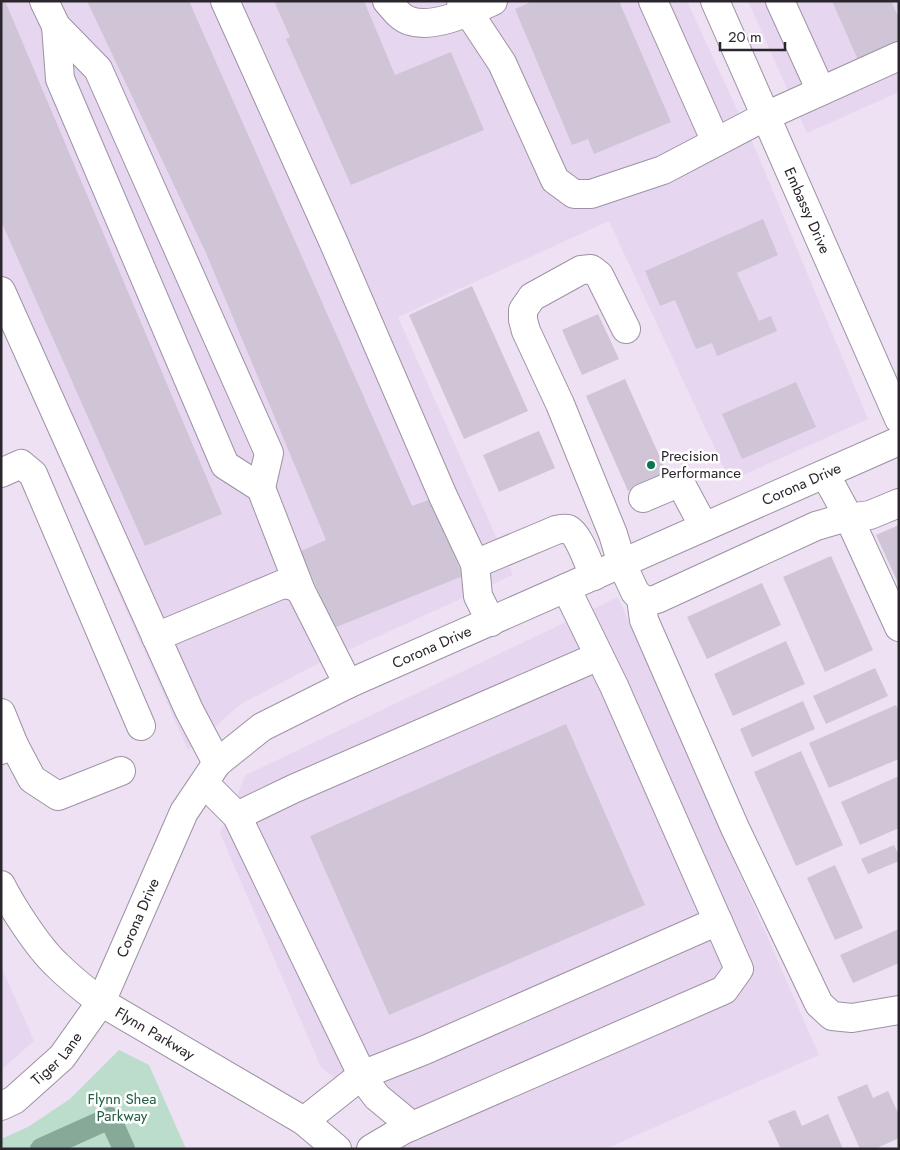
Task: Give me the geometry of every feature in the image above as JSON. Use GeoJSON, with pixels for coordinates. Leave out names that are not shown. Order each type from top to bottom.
{"type":"FeatureCollection","features":[{"type":"Feature","properties":{"kind":"street"},"geometry":{"type":"LineString","coordinates":[[44,1],[56,26],[98,69],[269,453],[261,488],[301,591],[348,684]]}},
{"type":"Feature","properties":{"kind":"street"},"geometry":{"type":"LineString","coordinates":[[226,1],[333,241],[439,487],[475,564],[478,596],[491,622]]}},
{"type":"Feature","properties":{"kind":"street"},"geometry":{"type":"LineString","coordinates":[[387,1],[398,15],[411,21],[427,23],[465,7],[493,1]]}},
{"type":"Feature","properties":{"kind":"street"},"geometry":{"type":"LineString","coordinates":[[653,1],[716,142]]}},
{"type":"Feature","properties":{"kind":"street","name":"Embassy Drive"},"geometry":{"type":"LineString","coordinates":[[715,1],[899,418]]}},
{"type":"Feature","properties":{"kind":"street"},"geometry":{"type":"LineString","coordinates":[[780,1],[821,91]]}},
{"type":"Feature","properties":{"kind":"street"},"geometry":{"type":"LineString","coordinates":[[465,7],[502,64],[555,180],[574,194],[590,194],[662,170],[766,116],[899,56]]}},
{"type":"Feature","properties":{"kind":"street"},"geometry":{"type":"LineString","coordinates":[[56,26],[60,78],[225,466],[261,488]]}},
{"type":"Feature","properties":{"kind":"street"},"geometry":{"type":"LineString","coordinates":[[626,329],[599,275],[591,269],[581,270],[532,297],[523,310],[526,331],[563,412],[613,534],[622,564],[635,592],[642,598],[649,601],[657,599],[816,526],[840,519],[870,515],[899,502]]}},
{"type":"Feature","properties":{"kind":"street"},"geometry":{"type":"LineString","coordinates":[[1,291],[189,710],[210,773],[237,816],[362,1075],[377,1097],[412,1126]]}},
{"type":"Feature","properties":{"kind":"street","name":"Corona Drive"},"geometry":{"type":"LineString","coordinates":[[101,1002],[184,812],[210,773],[262,727],[348,684],[899,442]]}},
{"type":"Feature","properties":{"kind":"street"},"geometry":{"type":"LineString","coordinates":[[1,473],[21,464],[33,474],[141,726]]}},
{"type":"Feature","properties":{"kind":"street"},"geometry":{"type":"LineString","coordinates":[[825,474],[849,518],[899,627]]}},
{"type":"Feature","properties":{"kind":"street"},"geometry":{"type":"LineString","coordinates":[[643,498],[676,484],[682,484],[704,528]]}},
{"type":"Feature","properties":{"kind":"street"},"geometry":{"type":"LineString","coordinates":[[475,564],[565,528],[571,531],[581,547],[594,576]]}},
{"type":"Feature","properties":{"kind":"street"},"geometry":{"type":"LineString","coordinates":[[156,637],[283,584],[294,586],[301,591]]}},
{"type":"Feature","properties":{"kind":"street"},"geometry":{"type":"LineString","coordinates":[[371,1149],[412,1126],[724,990],[739,970],[599,656],[566,588]]}},
{"type":"Feature","properties":{"kind":"street"},"geometry":{"type":"LineString","coordinates":[[642,598],[644,620],[731,819],[819,1004],[832,1016],[852,1018],[899,1010]]}},
{"type":"Feature","properties":{"kind":"street"},"geometry":{"type":"LineString","coordinates":[[237,816],[294,789],[599,656]]}},
{"type":"Feature","properties":{"kind":"street"},"geometry":{"type":"LineString","coordinates":[[1,713],[8,747],[32,779],[58,796],[121,771]]}},
{"type":"Feature","properties":{"kind":"street","name":"Flynn Parkway"},"geometry":{"type":"LineString","coordinates":[[1,885],[26,926],[54,963],[81,987],[101,1002],[304,1121],[338,1149]]}},
{"type":"Feature","properties":{"kind":"street"},"geometry":{"type":"LineString","coordinates":[[304,1121],[362,1075],[425,1050],[718,921]]}},
{"type":"Feature","properties":{"kind":"street","name":"Tiger Lane"},"geometry":{"type":"LineString","coordinates":[[1,1106],[14,1100],[62,1057],[101,1002]]}},
{"type":"Feature","properties":{"kind":"shaded area"},"geometry":{"type":"Polygon","coordinates":[[[1,1],[687,1],[757,153],[868,419],[730,481],[609,221],[398,317],[513,575],[311,667],[241,704],[188,750],[1,327],[1,1]]]}},
{"type":"Feature","properties":{"kind":"shaded area"},"geometry":{"type":"Polygon","coordinates":[[[748,1],[899,1],[899,92],[807,133],[748,1]]]}},
{"type":"Feature","properties":{"kind":"shaded area"},"geometry":{"type":"Polygon","coordinates":[[[618,597],[819,1055],[605,1149],[403,1149],[386,1119],[321,1067],[220,833],[246,775],[618,597]]]}},
{"type":"Feature","properties":{"kind":"shaded area"},"geometry":{"type":"Polygon","coordinates":[[[1,966],[34,1041],[1,1070],[1,966]]]}},
{"type":"Feature","properties":{"kind":"green space","name":"Flynn Shea Parkway"},"geometry":{"type":"Polygon","coordinates":[[[119,1050],[149,1065],[186,1149],[1,1149],[1,1139],[28,1127],[70,1099],[119,1050]]]}},
{"type":"Feature","properties":{"kind":"building"},"geometry":{"type":"Polygon","coordinates":[[[1,1],[5,1],[222,514],[145,546],[1,221],[1,1]]]}},
{"type":"Feature","properties":{"kind":"building"},"geometry":{"type":"Polygon","coordinates":[[[87,1],[189,1],[412,506],[431,499],[463,576],[334,628],[301,551],[326,540],[206,253],[87,1]]]}},
{"type":"Feature","properties":{"kind":"building"},"geometry":{"type":"Polygon","coordinates":[[[274,1],[364,1],[395,75],[451,52],[484,130],[351,185],[286,39],[290,37],[274,1]]]}},
{"type":"Feature","properties":{"kind":"building"},"geometry":{"type":"Polygon","coordinates":[[[533,1],[619,1],[671,122],[594,154],[588,139],[572,145],[515,9],[533,1]]]}},
{"type":"Feature","properties":{"kind":"building"},"geometry":{"type":"Polygon","coordinates":[[[832,1],[891,1],[899,18],[899,41],[858,60],[832,1]]]}},
{"type":"Feature","properties":{"kind":"building"},"geometry":{"type":"Polygon","coordinates":[[[763,219],[778,255],[737,273],[759,321],[771,316],[777,331],[717,356],[712,343],[696,349],[675,300],[660,306],[645,271],[763,219]]]}},
{"type":"Feature","properties":{"kind":"building"},"geometry":{"type":"Polygon","coordinates":[[[472,286],[528,411],[464,439],[409,315],[472,286]]]}},
{"type":"Feature","properties":{"kind":"building"},"geometry":{"type":"Polygon","coordinates":[[[598,314],[619,359],[582,375],[562,330],[598,314]]]}},
{"type":"Feature","properties":{"kind":"building"},"geometry":{"type":"Polygon","coordinates":[[[625,379],[667,473],[628,491],[586,396],[625,379]]]}},
{"type":"Feature","properties":{"kind":"building"},"geometry":{"type":"Polygon","coordinates":[[[796,382],[816,427],[742,459],[722,414],[796,382]]]}},
{"type":"Feature","properties":{"kind":"building"},"geometry":{"type":"Polygon","coordinates":[[[539,431],[555,468],[499,492],[483,455],[539,431]]]}},
{"type":"Feature","properties":{"kind":"building"},"geometry":{"type":"Polygon","coordinates":[[[899,525],[899,585],[876,535],[899,525]]]}},
{"type":"Feature","properties":{"kind":"building"},"geometry":{"type":"Polygon","coordinates":[[[831,556],[873,650],[825,672],[783,577],[831,556]]]}},
{"type":"Feature","properties":{"kind":"building"},"geometry":{"type":"Polygon","coordinates":[[[762,583],[781,625],[707,659],[687,617],[762,583]]]}},
{"type":"Feature","properties":{"kind":"building"},"geometry":{"type":"Polygon","coordinates":[[[786,641],[805,684],[733,716],[714,674],[786,641]]]}},
{"type":"Feature","properties":{"kind":"building"},"geometry":{"type":"Polygon","coordinates":[[[875,668],[888,696],[826,724],[813,696],[875,668]]]}},
{"type":"Feature","properties":{"kind":"building"},"geometry":{"type":"Polygon","coordinates":[[[803,701],[815,729],[752,757],[740,729],[803,701]]]}},
{"type":"Feature","properties":{"kind":"building"},"geometry":{"type":"Polygon","coordinates":[[[896,705],[899,711],[899,759],[829,788],[809,743],[896,705]]]}},
{"type":"Feature","properties":{"kind":"building"},"geometry":{"type":"Polygon","coordinates":[[[566,724],[645,905],[389,1015],[310,836],[566,724]]]}},
{"type":"Feature","properties":{"kind":"building"},"geometry":{"type":"Polygon","coordinates":[[[801,751],[843,845],[796,866],[754,772],[801,751]]]}},
{"type":"Feature","properties":{"kind":"building"},"geometry":{"type":"Polygon","coordinates":[[[899,776],[899,828],[860,845],[841,802],[899,776]]]}},
{"type":"Feature","properties":{"kind":"building"},"geometry":{"type":"Polygon","coordinates":[[[894,845],[899,861],[868,874],[861,859],[894,845]]]}},
{"type":"Feature","properties":{"kind":"building"},"geometry":{"type":"Polygon","coordinates":[[[835,865],[863,928],[835,940],[807,878],[835,865]]]}},
{"type":"Feature","properties":{"kind":"building"},"geometry":{"type":"Polygon","coordinates":[[[899,929],[899,963],[853,983],[840,955],[899,929]]]}},
{"type":"Feature","properties":{"kind":"building"},"geometry":{"type":"Polygon","coordinates":[[[867,1084],[873,1098],[888,1091],[899,1115],[899,1138],[875,1149],[860,1149],[837,1097],[867,1084]]]}},
{"type":"Feature","properties":{"kind":"building"},"geometry":{"type":"Polygon","coordinates":[[[795,1110],[802,1126],[828,1114],[843,1149],[781,1149],[768,1121],[795,1110]]]}},
{"type":"Feature","properties":{"kind":"waterway"},"geometry":{"type":"LineString","coordinates":[[41,1149],[110,1118],[124,1149]]}},
{"type":"Feature","properties":{"kind":"place","name":"Precision Performance"},"geometry":{"type":"Point","coordinates":[651,465]}}]}
